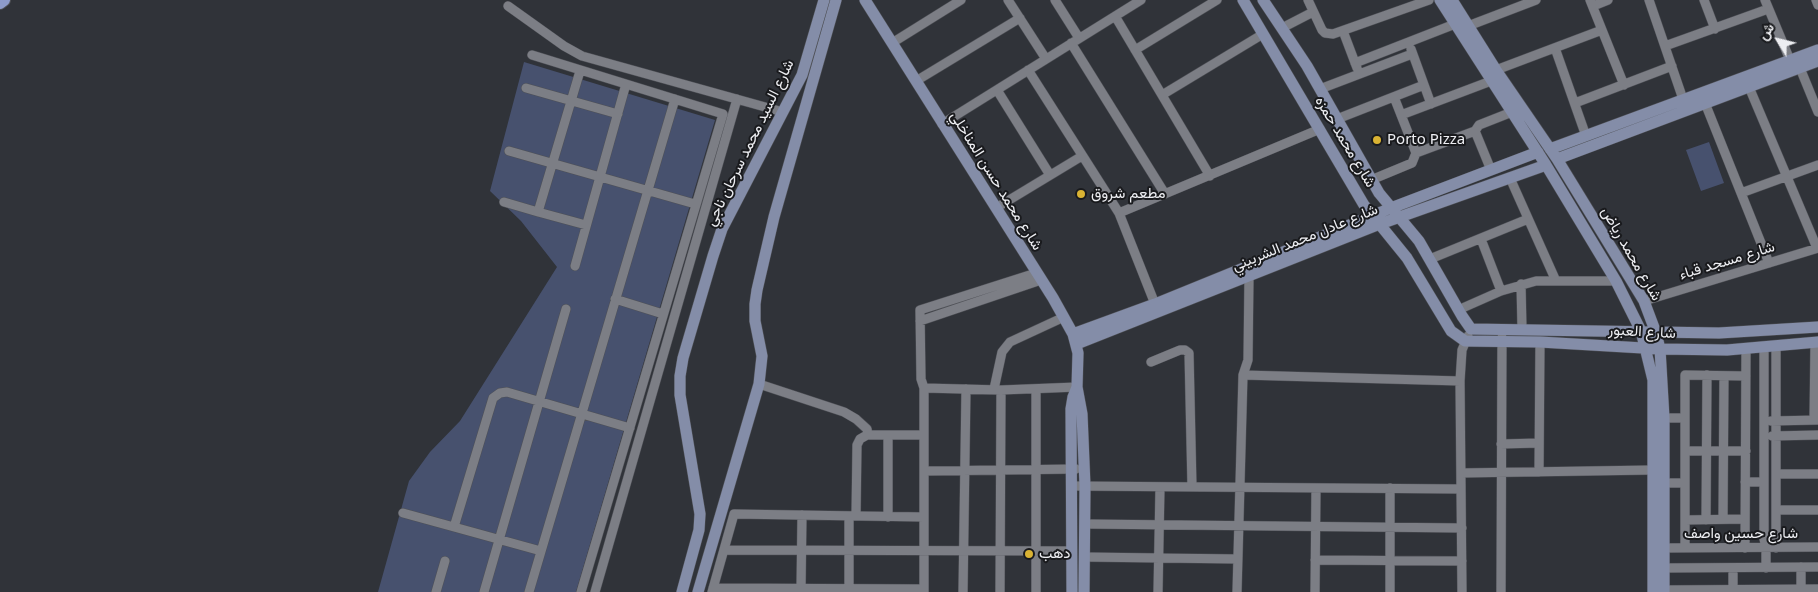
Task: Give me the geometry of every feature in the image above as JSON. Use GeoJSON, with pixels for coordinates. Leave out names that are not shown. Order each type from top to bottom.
{"type":"FeatureCollection","features":[{"type":"Feature","properties":{"kind":"main road"},"geometry":{"type":"LineString","coordinates":[[0,3],[4,0]]}},
{"type":"Feature","properties":{"kind":"street","name":"شارع السيد محمد سرحان ناجي"},"geometry":{"type":"LineString","coordinates":[[682,592],[699,530],[700,514],[680,395],[681,367],[722,229],[796,86],[807,60],[824,0]]}},
{"type":"Feature","properties":{"kind":"street","name":"شارع السيد محمد سرحان ناجي"},"geometry":{"type":"LineString","coordinates":[[698,592],[759,384],[762,356],[755,321],[756,297],[774,217],[836,0]]}},
{"type":"Feature","properties":{"kind":"street","name":"شارع محمد حسن المناخلي"},"geometry":{"type":"LineString","coordinates":[[865,0],[1039,276],[1075,339]]}},
{"type":"Feature","properties":{"kind":"street"},"geometry":{"type":"LineString","coordinates":[[892,43],[961,0]]}},
{"type":"Feature","properties":{"kind":"street"},"geometry":{"type":"LineString","coordinates":[[1008,0],[1046,59]]}},
{"type":"Feature","properties":{"kind":"street"},"geometry":{"type":"LineString","coordinates":[[1055,0],[1080,38]]}},
{"type":"Feature","properties":{"kind":"street"},"geometry":{"type":"LineString","coordinates":[[942,124],[1141,0]]}},
{"type":"Feature","properties":{"kind":"street"},"geometry":{"type":"LineString","coordinates":[[1135,50],[1217,0]]}},
{"type":"Feature","properties":{"kind":"street","name":"شارع محمد حمزه"},"geometry":{"type":"LineString","coordinates":[[1243,0],[1364,204],[1407,258],[1451,331],[1465,341]]}},
{"type":"Feature","properties":{"kind":"street","name":"شارع محمد حمزه"},"geometry":{"type":"LineString","coordinates":[[1263,0],[1320,89],[1379,193],[1419,241],[1458,310],[1471,328]]}},
{"type":"Feature","properties":{"kind":"street"},"geometry":{"type":"LineString","coordinates":[[1308,0],[1320,27],[1325,33],[1333,34],[1429,0]]}},
{"type":"Feature","properties":{"kind":"street","name":"شارع محمد رياض"},"geometry":{"type":"LineString","coordinates":[[1440,0],[1455,24],[1478,50],[1557,159],[1644,301],[1656,333],[1660,349],[1664,418],[1664,568],[1660,591]]}},
{"type":"Feature","properties":{"kind":"street","name":"شارع محمد رياض"},"geometry":{"type":"LineString","coordinates":[[1452,0],[1468,26],[1478,50]]}},
{"type":"Feature","properties":{"kind":"street"},"geometry":{"type":"LineString","coordinates":[[1468,26],[1512,4],[1536,0]]}},
{"type":"Feature","properties":{"kind":"street"},"geometry":{"type":"LineString","coordinates":[[1608,0],[1591,3],[1624,84]]}},
{"type":"Feature","properties":{"kind":"street"},"geometry":{"type":"LineString","coordinates":[[1649,0],[1685,105]]}},
{"type":"Feature","properties":{"kind":"street"},"geometry":{"type":"LineString","coordinates":[[1704,0],[1715,29]]}},
{"type":"Feature","properties":{"kind":"street"},"geometry":{"type":"LineString","coordinates":[[1764,0],[1790,60]]}},
{"type":"Feature","properties":{"kind":"street"},"geometry":{"type":"LineString","coordinates":[[1816,0],[1818,5]]}},
{"type":"Feature","properties":{"kind":"street"},"geometry":{"type":"LineString","coordinates":[[508,6],[564,46],[582,56],[783,112]]}},
{"type":"Feature","properties":{"kind":"street"},"geometry":{"type":"LineString","coordinates":[[1665,46],[1768,10]]}},
{"type":"Feature","properties":{"kind":"street"},"geometry":{"type":"LineString","coordinates":[[1282,28],[1313,12]]}},
{"type":"Feature","properties":{"kind":"street"},"geometry":{"type":"LineString","coordinates":[[1115,16],[1210,176]]}},
{"type":"Feature","properties":{"kind":"street"},"geometry":{"type":"LineString","coordinates":[[916,81],[1020,18]]}},
{"type":"Feature","properties":{"kind":"street"},"geometry":{"type":"LineString","coordinates":[[1355,63],[1455,24]]}},
{"type":"Feature","properties":{"kind":"street"},"geometry":{"type":"LineString","coordinates":[[1343,30],[1359,74]]}},
{"type":"Feature","properties":{"kind":"street"},"geometry":{"type":"LineString","coordinates":[[1490,67],[1555,48],[1602,30]]}},
{"type":"Feature","properties":{"kind":"street"},"geometry":{"type":"LineString","coordinates":[[1162,95],[1263,34]]}},
{"type":"Feature","properties":{"kind":"street"},"geometry":{"type":"LineString","coordinates":[[1408,42],[1431,104]]}},
{"type":"Feature","properties":{"kind":"street"},"geometry":{"type":"LineString","coordinates":[[1071,44],[1165,194]]}},
{"type":"Feature","properties":{"kind":"street"},"geometry":{"type":"LineString","coordinates":[[1555,48],[1586,136]]}},
{"type":"Feature","properties":{"kind":"street"},"geometry":{"type":"LineString","coordinates":[[1557,159],[1790,60],[1818,50]]}},
{"type":"Feature","properties":{"kind":"street"},"geometry":{"type":"LineString","coordinates":[[1284,69],[1295,64],[1298,53]]}},
{"type":"Feature","properties":{"kind":"street"},"geometry":{"type":"LineString","coordinates":[[1320,89],[1412,54]]}},
{"type":"Feature","properties":{"kind":"street"},"geometry":{"type":"LineString","coordinates":[[532,55],[722,114],[582,592]]}},
{"type":"Feature","properties":{"kind":"street"},"geometry":{"type":"LineString","coordinates":[[1550,149],[1685,105],[1706,103],[1818,61]]}},
{"type":"Feature","properties":{"kind":"street"},"geometry":{"type":"LineString","coordinates":[[1575,103],[1672,66]]}},
{"type":"Feature","properties":{"kind":"street","name":"شارع محمد رياض"},"geometry":{"type":"LineString","coordinates":[[1490,67],[1491,81],[1538,152],[1616,281],[1641,331],[1653,380],[1652,470],[1660,591]]}},
{"type":"Feature","properties":{"kind":"street"},"geometry":{"type":"LineString","coordinates":[[1800,68],[1818,112]]}},
{"type":"Feature","properties":{"kind":"street"},"geometry":{"type":"LineString","coordinates":[[1028,70],[1119,213],[1155,304]]}},
{"type":"Feature","properties":{"kind":"street"},"geometry":{"type":"LineString","coordinates":[[538,212],[580,71]]}},
{"type":"Feature","properties":{"kind":"street"},"geometry":{"type":"LineString","coordinates":[[1401,116],[1491,81]]}},
{"type":"Feature","properties":{"kind":"street"},"geometry":{"type":"LineString","coordinates":[[575,266],[626,84]]}},
{"type":"Feature","properties":{"kind":"street"},"geometry":{"type":"LineString","coordinates":[[1337,119],[1424,85]]}},
{"type":"Feature","properties":{"kind":"street"},"geometry":{"type":"LineString","coordinates":[[796,86],[810,89]]}},
{"type":"Feature","properties":{"kind":"street"},"geometry":{"type":"LineString","coordinates":[[1749,87],[1817,248]]}},
{"type":"Feature","properties":{"kind":"street"},"geometry":{"type":"LineString","coordinates":[[526,88],[618,114]]}},
{"type":"Feature","properties":{"kind":"street"},"geometry":{"type":"LineString","coordinates":[[997,90],[1050,175]]}},
{"type":"Feature","properties":{"kind":"street"},"geometry":{"type":"LineString","coordinates":[[1371,180],[1412,163],[1416,153],[1394,97]]}},
{"type":"Feature","properties":{"kind":"street"},"geometry":{"type":"LineString","coordinates":[[529,592],[675,98]]}},
{"type":"Feature","properties":{"kind":"street"},"geometry":{"type":"LineString","coordinates":[[595,592],[737,99]]}},
{"type":"Feature","properties":{"kind":"street"},"geometry":{"type":"LineString","coordinates":[[1706,103],[1769,263]]}},
{"type":"Feature","properties":{"kind":"street"},"geometry":{"type":"LineString","coordinates":[[1416,153],[1475,131],[1479,125],[1512,112]]}},
{"type":"Feature","properties":{"kind":"street"},"geometry":{"type":"LineString","coordinates":[[1119,213],[1320,129]]}},
{"type":"Feature","properties":{"kind":"street"},"geometry":{"type":"LineString","coordinates":[[1475,131],[1491,170]]}},
{"type":"Feature","properties":{"kind":"street"},"geometry":{"type":"LineString","coordinates":[[509,151],[695,204]]}},
{"type":"Feature","properties":{"kind":"street","name":"شارع عادل محمد الشربيني"},"geometry":{"type":"LineString","coordinates":[[1075,339],[1155,304],[1250,277],[1376,220],[1391,208],[1538,152]]}},
{"type":"Feature","properties":{"kind":"street"},"geometry":{"type":"LineString","coordinates":[[996,208],[1082,156]]}},
{"type":"Feature","properties":{"kind":"street"},"geometry":{"type":"LineString","coordinates":[[1741,193],[1818,165]]}},
{"type":"Feature","properties":{"kind":"street","name":"شارع عادل محمد الشربيني"},"geometry":{"type":"LineString","coordinates":[[1075,339],[1376,220],[1400,217],[1546,166]]}},
{"type":"Feature","properties":{"kind":"street"},"geometry":{"type":"LineString","coordinates":[[1510,178],[1556,281]]}},
{"type":"Feature","properties":{"kind":"street"},"geometry":{"type":"LineString","coordinates":[[504,202],[586,225]]}},
{"type":"Feature","properties":{"kind":"street"},"geometry":{"type":"LineString","coordinates":[[1430,260],[1528,219]]}},
{"type":"Feature","properties":{"kind":"street"},"geometry":{"type":"LineString","coordinates":[[1481,239],[1501,291]]}},
{"type":"Feature","properties":{"kind":"street","name":"شارع مسجد قباء"},"geometry":{"type":"LineString","coordinates":[[1644,301],[1817,248]]}},
{"type":"Feature","properties":{"kind":"street"},"geometry":{"type":"LineString","coordinates":[[924,518],[734,514],[713,590],[801,588],[924,590],[924,518],[924,471],[924,435],[924,388],[921,379],[920,310],[978,296],[1039,276]]}},
{"type":"Feature","properties":{"kind":"street"},"geometry":{"type":"LineString","coordinates":[[1237,592],[1243,375],[1248,360],[1250,277]]}},
{"type":"Feature","properties":{"kind":"street"},"geometry":{"type":"LineString","coordinates":[[1458,310],[1521,284],[1556,281],[1616,281]]}},
{"type":"Feature","properties":{"kind":"street"},"geometry":{"type":"LineString","coordinates":[[1521,284],[1522,329]]}},
{"type":"Feature","properties":{"kind":"street"},"geometry":{"type":"LineString","coordinates":[[920,321],[978,296]]}},
{"type":"Feature","properties":{"kind":"street"},"geometry":{"type":"LineString","coordinates":[[615,299],[663,314]]}},
{"type":"Feature","properties":{"kind":"street"},"geometry":{"type":"LineString","coordinates":[[484,592],[566,309]]}},
{"type":"Feature","properties":{"kind":"street"},"geometry":{"type":"LineString","coordinates":[[1000,592],[1000,469],[997,390],[1002,352],[1010,342],[1064,317]]}},
{"type":"Feature","properties":{"kind":"street","name":"شارع العبور"},"geometry":{"type":"LineString","coordinates":[[1471,328],[1718,333],[1818,327]]}},
{"type":"Feature","properties":{"kind":"street"},"geometry":{"type":"LineString","coordinates":[[1462,592],[1460,381],[1461,359],[1465,341],[1471,328]]}},
{"type":"Feature","properties":{"kind":"street"},"geometry":{"type":"LineString","coordinates":[[1500,592],[1502,329]]}},
{"type":"Feature","properties":{"kind":"street"},"geometry":{"type":"LineString","coordinates":[[1718,333],[1714,339],[1727,350]]}},
{"type":"Feature","properties":{"kind":"street"},"geometry":{"type":"LineString","coordinates":[[1072,592],[1072,486],[1078,469],[1082,407],[1077,387],[1075,339]]}},
{"type":"Feature","properties":{"kind":"street","name":"شارع العبور"},"geometry":{"type":"LineString","coordinates":[[1465,341],[1540,342],[1660,349],[1727,350],[1817,342]]}},
{"type":"Feature","properties":{"kind":"street"},"geometry":{"type":"LineString","coordinates":[[1539,472],[1540,342]]}},
{"type":"Feature","properties":{"kind":"street"},"geometry":{"type":"LineString","coordinates":[[1746,418],[1776,421],[1816,420],[1817,342]]}},
{"type":"Feature","properties":{"kind":"street"},"geometry":{"type":"LineString","coordinates":[[1766,568],[1771,548],[1776,510],[1776,346]]}},
{"type":"Feature","properties":{"kind":"street"},"geometry":{"type":"LineString","coordinates":[[1764,347],[1764,539],[1771,548]]}},
{"type":"Feature","properties":{"kind":"street"},"geometry":{"type":"LineString","coordinates":[[1745,548],[1746,349]]}},
{"type":"Feature","properties":{"kind":"street"},"geometry":{"type":"LineString","coordinates":[[1151,362],[1180,350],[1185,350],[1189,353],[1192,487]]}},
{"type":"Feature","properties":{"kind":"street"},"geometry":{"type":"LineString","coordinates":[[1243,375],[1460,381]]}},
{"type":"Feature","properties":{"kind":"street"},"geometry":{"type":"LineString","coordinates":[[1685,548],[1685,375],[1746,376]]}},
{"type":"Feature","properties":{"kind":"street"},"geometry":{"type":"LineString","coordinates":[[1706,520],[1707,375]]}},
{"type":"Feature","properties":{"kind":"street"},"geometry":{"type":"LineString","coordinates":[[1723,519],[1724,376]]}},
{"type":"Feature","properties":{"kind":"street"},"geometry":{"type":"LineString","coordinates":[[759,384],[844,412],[856,419],[867,430],[868,435]]}},
{"type":"Feature","properties":{"kind":"street"},"geometry":{"type":"LineString","coordinates":[[924,388],[997,390],[1077,387]]}},
{"type":"Feature","properties":{"kind":"street"},"geometry":{"type":"LineString","coordinates":[[963,592],[966,389]]}},
{"type":"Feature","properties":{"kind":"street"},"geometry":{"type":"LineString","coordinates":[[1036,389],[1036,592]]}},
{"type":"Feature","properties":{"kind":"street"},"geometry":{"type":"LineString","coordinates":[[454,527],[493,398],[500,393],[507,392],[630,428]]}},
{"type":"Feature","properties":{"kind":"street"},"geometry":{"type":"LineString","coordinates":[[1664,418],[1685,418]]}},
{"type":"Feature","properties":{"kind":"street"},"geometry":{"type":"LineString","coordinates":[[849,590],[849,550],[857,445],[860,439],[868,435],[924,435]]}},
{"type":"Feature","properties":{"kind":"street"},"geometry":{"type":"LineString","coordinates":[[888,435],[888,517]]}},
{"type":"Feature","properties":{"kind":"street"},"geometry":{"type":"LineString","coordinates":[[1764,436],[1818,436]]}},
{"type":"Feature","properties":{"kind":"street"},"geometry":{"type":"LineString","coordinates":[[1501,444],[1539,443]]}},
{"type":"Feature","properties":{"kind":"street"},"geometry":{"type":"LineString","coordinates":[[1685,451],[1746,451]]}},
{"type":"Feature","properties":{"kind":"street"},"geometry":{"type":"LineString","coordinates":[[924,471],[1078,469]]}},
{"type":"Feature","properties":{"kind":"street"},"geometry":{"type":"LineString","coordinates":[[1078,469],[1085,486],[1084,592]]}},
{"type":"Feature","properties":{"kind":"street"},"geometry":{"type":"LineString","coordinates":[[1461,473],[1652,470]]}},
{"type":"Feature","properties":{"kind":"street"},"geometry":{"type":"LineString","coordinates":[[616,473],[627,476]]}},
{"type":"Feature","properties":{"kind":"street"},"geometry":{"type":"LineString","coordinates":[[1776,474],[1818,474]]}},
{"type":"Feature","properties":{"kind":"street"},"geometry":{"type":"LineString","coordinates":[[1745,482],[1764,482]]}},
{"type":"Feature","properties":{"kind":"street"},"geometry":{"type":"LineString","coordinates":[[1664,483],[1685,483]]}},
{"type":"Feature","properties":{"kind":"street"},"geometry":{"type":"LineString","coordinates":[[1072,486],[1461,489]]}},
{"type":"Feature","properties":{"kind":"street"},"geometry":{"type":"LineString","coordinates":[[1158,592],[1160,487]]}},
{"type":"Feature","properties":{"kind":"street"},"geometry":{"type":"LineString","coordinates":[[1315,592],[1316,488]]}},
{"type":"Feature","properties":{"kind":"street"},"geometry":{"type":"LineString","coordinates":[[1390,488],[1390,592]]}},
{"type":"Feature","properties":{"kind":"street"},"geometry":{"type":"LineString","coordinates":[[1776,510],[1818,510]]}},
{"type":"Feature","properties":{"kind":"street"},"geometry":{"type":"LineString","coordinates":[[403,513],[541,551]]}},
{"type":"Feature","properties":{"kind":"street"},"geometry":{"type":"LineString","coordinates":[[801,588],[802,515]]}},
{"type":"Feature","properties":{"kind":"street"},"geometry":{"type":"LineString","coordinates":[[1685,520],[1745,519]]}},
{"type":"Feature","properties":{"kind":"street"},"geometry":{"type":"LineString","coordinates":[[1084,524],[1462,528]]}},
{"type":"Feature","properties":{"kind":"street","name":"شارع حسين واصف"},"geometry":{"type":"LineString","coordinates":[[1663,548],[1818,548]]}},
{"type":"Feature","properties":{"kind":"street"},"geometry":{"type":"LineString","coordinates":[[724,550],[1072,551]]}},
{"type":"Feature","properties":{"kind":"street"},"geometry":{"type":"LineString","coordinates":[[1084,557],[1238,559]]}},
{"type":"Feature","properties":{"kind":"street"},"geometry":{"type":"LineString","coordinates":[[1315,560],[1462,562]]}},
{"type":"Feature","properties":{"kind":"street"},"geometry":{"type":"LineString","coordinates":[[436,592],[445,561]]}},
{"type":"Feature","properties":{"kind":"street"},"geometry":{"type":"LineString","coordinates":[[1664,568],[1818,567]]}},
{"type":"Feature","properties":{"kind":"street"},"geometry":{"type":"LineString","coordinates":[[1733,568],[1733,590]]}},
{"type":"Feature","properties":{"kind":"street"},"geometry":{"type":"LineString","coordinates":[[1801,568],[1801,589]]}},
{"type":"Feature","properties":{"kind":"street"},"geometry":{"type":"LineString","coordinates":[[1660,591],[1818,589]]}},
{"type":"Feature","properties":{"kind":"shaded area"},"geometry":{"type":"Polygon","coordinates":[[[524,62],[715,120],[576,592],[378,592],[409,481],[430,452],[460,421],[557,267],[521,221],[490,191],[524,62]]]}},
{"type":"Feature","properties":{"kind":"shaded area"},"geometry":{"type":"Polygon","coordinates":[[[1709,142],[1724,183],[1701,191],[1686,150],[1709,142]]]}},
{"type":"Feature","properties":{"kind":"place","name":"Porto Pizza"},"geometry":{"type":"Point","coordinates":[1377,140]}},
{"type":"Feature","properties":{"kind":"place","name":"مطعم شروق"},"geometry":{"type":"Point","coordinates":[1081,194]}},
{"type":"Feature","properties":{"kind":"place","name":"دهب"},"geometry":{"type":"Point","coordinates":[1029,554]}}]}
